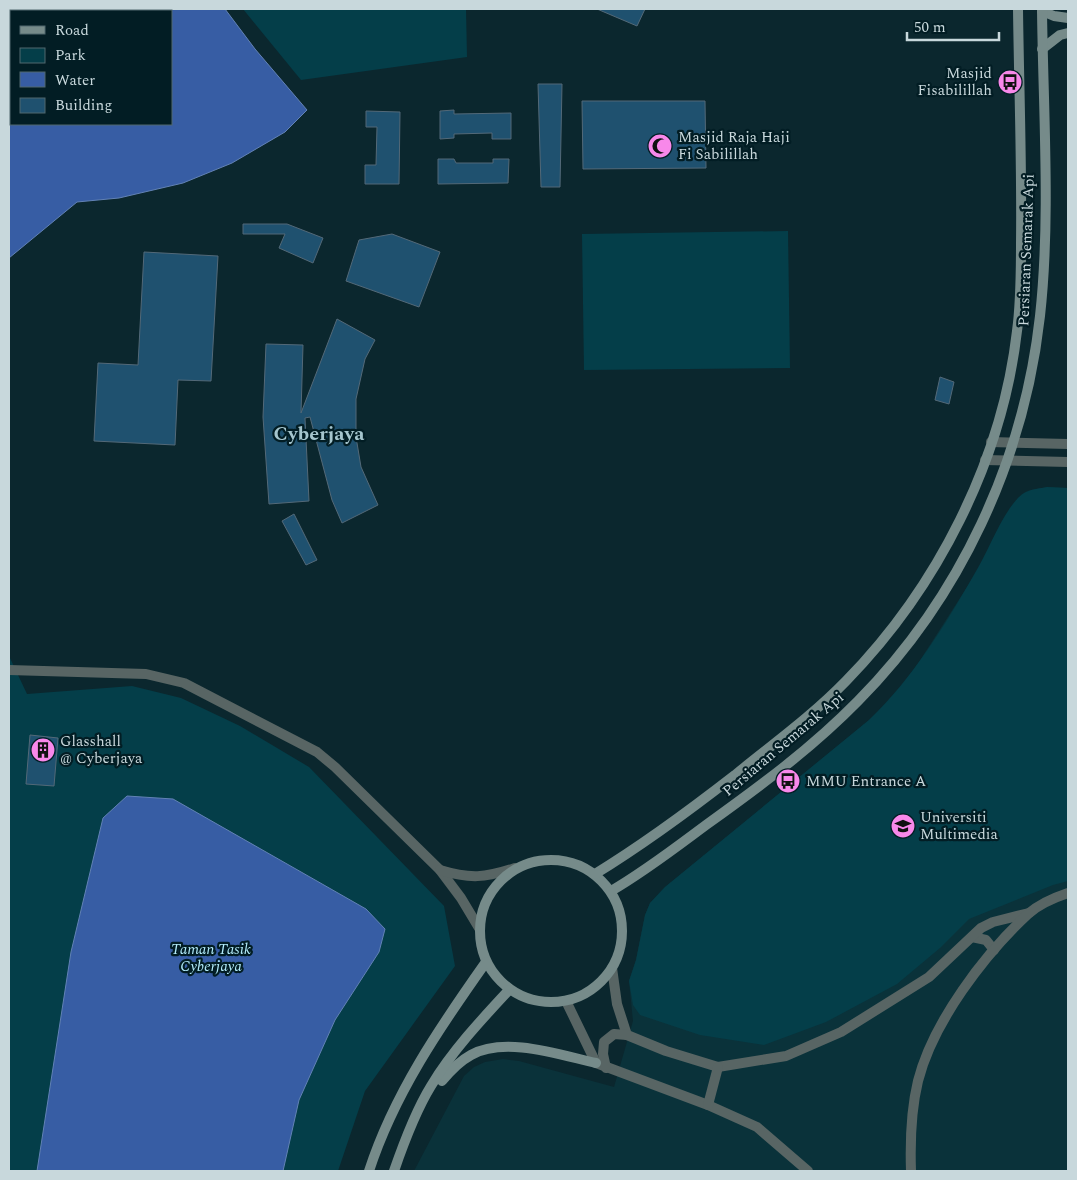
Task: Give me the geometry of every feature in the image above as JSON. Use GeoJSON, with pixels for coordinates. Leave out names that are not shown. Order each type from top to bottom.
{"type":"FeatureCollection","features":[{"type":"Feature","properties":{"kind":"main road","name":"Persiaran Semarak Api"},"geometry":{"type":"LineString","coordinates":[[595,874],[631,852],[712,792],[801,723],[844,682],[902,616],[936,562],[963,512],[985,460],[1010,373],[1020,301],[1022,213],[1018,9]]}},
{"type":"Feature","properties":{"kind":"main road","name":"Persiaran Semarak Api"},"geometry":{"type":"LineString","coordinates":[[611,891],[637,876],[766,782],[820,738],[879,678],[919,631],[944,593],[978,532],[1014,443],[1026,402],[1034,357],[1043,283],[1042,10]]}},
{"type":"Feature","properties":{"kind":"main road"},"geometry":{"type":"LineString","coordinates":[[1042,10],[1054,16],[1068,18]]}},
{"type":"Feature","properties":{"kind":"main road"},"geometry":{"type":"LineString","coordinates":[[1042,49],[1060,36],[1068,33]]}},
{"type":"Feature","properties":{"kind":"main road"},"geometry":{"type":"LineString","coordinates":[[562,860],[576,863],[595,874],[611,891],[619,910],[622,930],[620,950],[612,968],[600,983],[584,995],[566,1001],[546,1003],[526,999],[509,990],[496,977],[486,962],[479,928],[482,910],[489,894],[500,879],[515,868],[534,861],[562,860]]}},
{"type":"Feature","properties":{"kind":"main road"},"geometry":{"type":"LineString","coordinates":[[369,1171],[388,1124],[411,1076],[443,1023],[486,962]]}},
{"type":"Feature","properties":{"kind":"main road"},"geometry":{"type":"LineString","coordinates":[[394,1171],[421,1105],[432,1085],[481,1019],[509,990]]}},
{"type":"Feature","properties":{"kind":"main road"},"geometry":{"type":"LineString","coordinates":[[421,1105],[458,1064],[482,1050],[497,1047],[525,1048],[596,1063]]}},
{"type":"Feature","properties":{"kind":"street"},"geometry":{"type":"LineString","coordinates":[[991,442],[1068,444]]}},
{"type":"Feature","properties":{"kind":"street"},"geometry":{"type":"LineString","coordinates":[[985,460],[1068,462]]}},
{"type":"Feature","properties":{"kind":"street"},"geometry":{"type":"LineString","coordinates":[[9,670],[146,674],[184,683],[317,752],[335,767],[440,870],[461,898],[479,928]]}},
{"type":"Feature","properties":{"kind":"street"},"geometry":{"type":"LineString","coordinates":[[440,870],[465,877],[490,876],[515,868]]}},
{"type":"Feature","properties":{"kind":"street"},"geometry":{"type":"LineString","coordinates":[[606,1068],[603,1054],[604,1042],[614,1034],[627,1034],[666,1051],[718,1067],[786,1056],[841,1032],[929,977],[981,928],[993,922],[1030,913],[1068,893]]}},
{"type":"Feature","properties":{"kind":"street"},"geometry":{"type":"LineString","coordinates":[[911,1171],[910,1137],[918,1080],[943,1022],[994,950],[1030,913]]}},
{"type":"Feature","properties":{"kind":"street"},"geometry":{"type":"LineString","coordinates":[[972,937],[986,940],[994,950]]}},
{"type":"Feature","properties":{"kind":"street"},"geometry":{"type":"LineString","coordinates":[[612,968],[617,1004],[627,1034]]}},
{"type":"Feature","properties":{"kind":"street"},"geometry":{"type":"LineString","coordinates":[[566,1001],[596,1063],[708,1105],[757,1128],[808,1171]]}},
{"type":"Feature","properties":{"kind":"street"},"geometry":{"type":"LineString","coordinates":[[708,1105],[718,1067]]}},
{"type":"Feature","properties":{"kind":"shaded area","name":"Universiti Multimedia"},"geometry":{"type":"Polygon","coordinates":[[[1047,487],[1068,488],[1068,1171],[414,1171],[464,1076],[474,1067],[485,1062],[503,1059],[519,1061],[614,1087],[633,1021],[629,981],[636,960],[645,915],[650,903],[665,887],[869,720],[895,695],[917,665],[976,573],[1018,498],[1031,490],[1047,487]]]}},
{"type":"Feature","properties":{"kind":"green space"},"geometry":{"type":"Polygon","coordinates":[[[243,9],[466,9],[467,57],[301,80],[243,9]]]}},
{"type":"Feature","properties":{"kind":"green space"},"geometry":{"type":"Polygon","coordinates":[[[788,231],[790,368],[584,370],[582,234],[788,231]]]}},
{"type":"Feature","properties":{"kind":"green space"},"geometry":{"type":"Polygon","coordinates":[[[1047,487],[1068,488],[1068,881],[1053,885],[969,919],[940,948],[897,984],[826,1022],[764,1045],[700,1035],[640,1015],[633,1005],[629,981],[636,960],[645,915],[650,903],[665,887],[869,720],[885,704],[914,669],[940,631],[975,573],[1006,513],[1025,492],[1047,487]]]}},
{"type":"Feature","properties":{"kind":"green space","name":"Taman Tasik Cyberjaya"},"geometry":{"type":"Polygon","coordinates":[[[9,656],[27,694],[132,686],[181,698],[240,726],[309,767],[444,906],[455,966],[365,1091],[338,1171],[9,1171],[9,656]]]}},
{"type":"Feature","properties":{"kind":"water"},"geometry":{"type":"Polygon","coordinates":[[[9,9],[225,9],[255,49],[307,110],[285,132],[232,163],[183,183],[119,198],[77,202],[9,258],[9,9]]]}},
{"type":"Feature","properties":{"kind":"water"},"geometry":{"type":"Polygon","coordinates":[[[127,796],[173,799],[366,909],[385,929],[379,952],[335,1020],[299,1100],[283,1171],[37,1171],[71,952],[103,818],[127,796]]]}},
{"type":"Feature","properties":{"kind":"building"},"geometry":{"type":"Polygon","coordinates":[[[597,9],[645,9],[637,26],[597,9]]]}},
{"type":"Feature","properties":{"kind":"building"},"geometry":{"type":"Polygon","coordinates":[[[538,84],[562,84],[560,187],[541,187],[538,84]]]}},
{"type":"Feature","properties":{"kind":"building"},"geometry":{"type":"Polygon","coordinates":[[[582,101],[705,101],[706,168],[583,169],[582,101]]]}},
{"type":"Feature","properties":{"kind":"building"},"geometry":{"type":"Polygon","coordinates":[[[454,110],[454,114],[511,113],[511,139],[492,139],[492,133],[454,134],[454,138],[440,139],[440,111],[454,110]]]}},
{"type":"Feature","properties":{"kind":"building"},"geometry":{"type":"Polygon","coordinates":[[[366,111],[400,112],[399,184],[365,184],[365,165],[376,165],[377,127],[366,127],[366,111]]]}},
{"type":"Feature","properties":{"kind":"building"},"geometry":{"type":"Polygon","coordinates":[[[438,159],[454,159],[456,163],[493,163],[493,159],[509,159],[508,183],[438,184],[438,159]]]}},
{"type":"Feature","properties":{"kind":"building"},"geometry":{"type":"Polygon","coordinates":[[[243,224],[287,224],[323,238],[313,263],[279,248],[285,234],[243,234],[243,224]]]}},
{"type":"Feature","properties":{"kind":"building"},"geometry":{"type":"Polygon","coordinates":[[[392,234],[440,252],[419,307],[346,281],[359,240],[392,234]]]}},
{"type":"Feature","properties":{"kind":"building"},"geometry":{"type":"Polygon","coordinates":[[[144,252],[218,256],[211,381],[178,380],[175,445],[94,441],[98,363],[138,365],[144,252]]]}},
{"type":"Feature","properties":{"kind":"building"},"geometry":{"type":"Polygon","coordinates":[[[337,319],[375,340],[365,359],[356,399],[356,437],[361,467],[378,505],[342,523],[332,500],[310,417],[305,418],[309,501],[269,504],[263,417],[266,344],[303,345],[301,413],[337,319]]]}},
{"type":"Feature","properties":{"kind":"building"},"geometry":{"type":"Polygon","coordinates":[[[940,377],[954,382],[949,404],[935,400],[940,377]]]}},
{"type":"Feature","properties":{"kind":"building"},"geometry":{"type":"Polygon","coordinates":[[[294,514],[317,560],[306,565],[282,521],[294,514]]]}},
{"type":"Feature","properties":{"kind":"building","name":"Glasshall @ Cyberjaya"},"geometry":{"type":"Polygon","coordinates":[[[30,735],[58,738],[54,786],[26,784],[30,735]]]}},
{"type":"Feature","properties":{"kind":"place","name":"Masjid Fisabilillah"},"geometry":{"type":"Point","coordinates":[1010,82]}},
{"type":"Feature","properties":{"kind":"place","name":"Masjid Raja Haji Fi Sabilillah"},"geometry":{"type":"Point","coordinates":[660,146]}},
{"type":"Feature","properties":{"kind":"place","name":"Glasshall @ Cyberjaya"},"geometry":{"type":"Point","coordinates":[43,750]}},
{"type":"Feature","properties":{"kind":"place","name":"MMU Entrance A"},"geometry":{"type":"Point","coordinates":[788,781]}},
{"type":"Feature","properties":{"kind":"place","name":"Universiti Multimedia"},"geometry":{"type":"Point","coordinates":[903,826]}},
{"type":"Feature","properties":{"kind":"district","name":"Cyberjaya"},"geometry":{"type":"Point","coordinates":[319,433]}}]}
